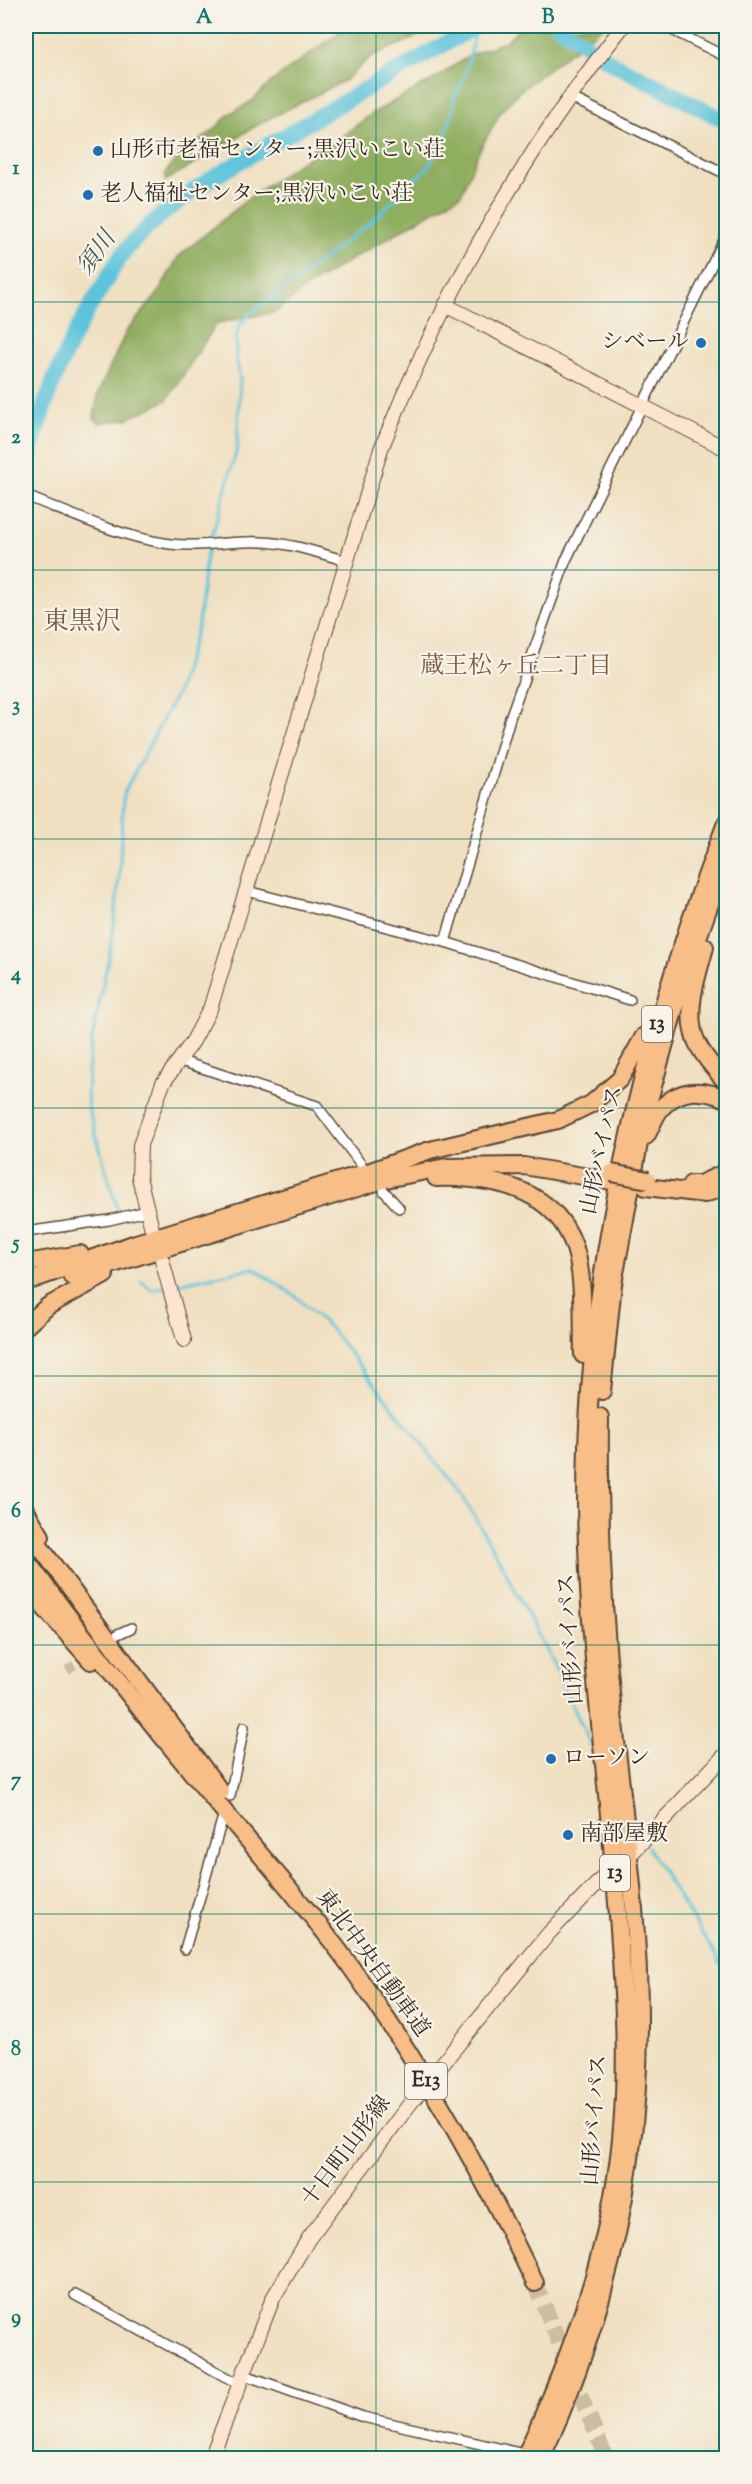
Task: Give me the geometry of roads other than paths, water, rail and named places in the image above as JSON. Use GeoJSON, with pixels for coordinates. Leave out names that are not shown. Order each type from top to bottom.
{"type":"FeatureCollection","features":[{"type":"Feature","properties":{"kind":"highway","name":"山形バイパス"},"geometry":{"type":"LineString","coordinates":[[536,2457],[582,2318],[609,2222],[617,2172],[625,2076],[624,2015],[614,1866],[597,1695],[586,1506],[596,1312],[614,1199],[647,1057],[702,888],[726,823]]}},
{"type":"Feature","properties":{"kind":"highway","name":"山形バイパス"},"geometry":{"type":"LineString","coordinates":[[536,2457],[596,2321],[620,2226],[633,2134],[639,2016],[629,1856],[611,1692],[599,1504],[600,1411],[605,1345],[613,1284],[638,1150],[667,1032],[726,858]]}},
{"type":"Feature","properties":{"kind":"highway"},"geometry":{"type":"LineString","coordinates":[[726,865],[693,992],[693,1031],[700,1048],[726,1082]]}},
{"type":"Feature","properties":{"kind":"highway"},"geometry":{"type":"LineString","coordinates":[[26,1293],[78,1275],[138,1250],[366,1170],[430,1150],[558,1120],[591,1104],[620,1079],[635,1054],[647,1027],[684,917],[702,888]]}},
{"type":"Feature","properties":{"kind":"highway"},"geometry":{"type":"LineString","coordinates":[[638,1150],[658,1112],[676,1096],[690,1091],[710,1092],[726,1099]]}},
{"type":"Feature","properties":{"kind":"highway"},"geometry":{"type":"LineString","coordinates":[[366,1170],[432,1161],[505,1158],[527,1159],[705,1194],[726,1186]]}},
{"type":"Feature","properties":{"kind":"highway"},"geometry":{"type":"LineString","coordinates":[[26,1282],[446,1167],[524,1166],[612,1177]]}},
{"type":"Feature","properties":{"kind":"highway"},"geometry":{"type":"LineString","coordinates":[[647,1184],[700,1184],[726,1172]]}},
{"type":"Feature","properties":{"kind":"highway"},"geometry":{"type":"LineString","coordinates":[[385,1185],[455,1178],[499,1182],[529,1193],[550,1208],[565,1225],[576,1252],[580,1272],[587,1476]]}},
{"type":"Feature","properties":{"kind":"highway"},"geometry":{"type":"LineString","coordinates":[[26,1263],[138,1250]]}},
{"type":"Feature","properties":{"kind":"highway"},"geometry":{"type":"LineString","coordinates":[[26,1326],[33,1318],[65,1296],[138,1250]]}},
{"type":"Feature","properties":{"kind":"highway"},"geometry":{"type":"LineString","coordinates":[[26,1511],[60,1563],[155,1689],[196,1756]]}},
{"type":"Feature","properties":{"kind":"highway","name":"東北中央自動車道"},"geometry":{"type":"LineString","coordinates":[[26,1528],[196,1756],[293,1893]]}},
{"type":"Feature","properties":{"kind":"highway","name":"東北中央自動車道"},"geometry":{"type":"LineString","coordinates":[[26,1560],[347,1962],[420,2071],[478,2170],[535,2283]]}},
{"type":"Feature","properties":{"kind":"highway"},"geometry":{"type":"LineString","coordinates":[[26,1587],[224,1808]]}},
{"type":"Feature","properties":{"kind":"street"},"geometry":{"type":"LineString","coordinates":[[152,1229],[139,1178],[140,1145],[164,1083],[193,1041],[210,1009],[381,448],[407,385],[473,250],[570,98],[623,26]]}},
{"type":"Feature","properties":{"kind":"street"},"geometry":{"type":"LineString","coordinates":[[664,26],[726,57]]}},
{"type":"Feature","properties":{"kind":"street"},"geometry":{"type":"LineString","coordinates":[[570,98],[726,174]]}},
{"type":"Feature","properties":{"kind":"street"},"geometry":{"type":"LineString","coordinates":[[445,942],[510,718],[566,560],[726,236]]}},
{"type":"Feature","properties":{"kind":"street"},"geometry":{"type":"LineString","coordinates":[[445,305],[726,449]]}},
{"type":"Feature","properties":{"kind":"street"},"geometry":{"type":"LineString","coordinates":[[26,496],[114,530],[148,540],[171,544],[216,545],[260,542],[297,545],[347,561]]}},
{"type":"Feature","properties":{"kind":"street"},"geometry":{"type":"LineString","coordinates":[[247,891],[445,942],[630,1000]]}},
{"type":"Feature","properties":{"kind":"street"},"geometry":{"type":"LineString","coordinates":[[178,1060],[317,1107],[366,1170]]}},
{"type":"Feature","properties":{"kind":"street"},"geometry":{"type":"LineString","coordinates":[[385,1185],[399,1208]]}},
{"type":"Feature","properties":{"kind":"street"},"geometry":{"type":"LineString","coordinates":[[26,1232],[110,1220],[147,1211]]}},
{"type":"Feature","properties":{"kind":"street"},"geometry":{"type":"LineString","coordinates":[[162,1260],[184,1340]]}},
{"type":"Feature","properties":{"kind":"street"},"geometry":{"type":"LineString","coordinates":[[118,1634],[131,1628]]}},
{"type":"Feature","properties":{"kind":"street"},"geometry":{"type":"LineString","coordinates":[[185,1949],[244,1727]]}},
{"type":"Feature","properties":{"kind":"street","name":"十日町山形線"},"geometry":{"type":"LineString","coordinates":[[211,2458],[273,2298],[309,2238],[409,2105],[549,1933],[614,1866],[629,1856],[726,1754]]}},
{"type":"Feature","properties":{"kind":"street"},"geometry":{"type":"LineString","coordinates":[[75,2295],[243,2380],[363,2417],[536,2457]]}},
{"type":"Feature","properties":{"kind":"waterway"},"geometry":{"type":"LineString","coordinates":[[117,1208],[88,1107],[87,1087],[94,1028],[116,912],[123,799],[125,791],[177,693],[198,625],[206,557],[237,449],[240,377],[236,357],[236,336],[240,325],[249,314],[372,221],[429,166],[451,119],[455,96],[466,73],[477,26]]}},
{"type":"Feature","properties":{"kind":"waterway","name":"須川"},"geometry":{"type":"LineString","coordinates":[[26,468],[47,397],[65,353],[119,259],[144,230],[164,212],[209,180],[477,26]]}},
{"type":"Feature","properties":{"kind":"waterway"},"geometry":{"type":"LineString","coordinates":[[558,26],[614,64],[726,121]]}},
{"type":"Feature","properties":{"kind":"waterway"},"geometry":{"type":"LineString","coordinates":[[173,1285],[253,1268],[294,1295],[330,1328],[462,1495],[500,1561],[554,1665],[596,1756]]}},
{"type":"Feature","properties":{"kind":"waterway"},"geometry":{"type":"LineString","coordinates":[[141,1281],[152,1290],[164,1287]]}},
{"type":"Feature","properties":{"kind":"waterway"},"geometry":{"type":"LineString","coordinates":[[633,1823],[640,1834]]}},
{"type":"Feature","properties":{"kind":"waterway"},"geometry":{"type":"LineString","coordinates":[[648,1848],[726,1972]]}},
{"type":"Feature","properties":{"kind":"tunnel"},"geometry":{"type":"LineString","coordinates":[[67,1670],[90,1655]]}},
{"type":"Feature","properties":{"kind":"tunnel"},"geometry":{"type":"LineString","coordinates":[[535,2283],[606,2458]]}},
{"type":"Feature","properties":{"kind":"place","name":"山形市老福センター;黒沢いこい荘"},"geometry":{"type":"Point","coordinates":[98,151]}},
{"type":"Feature","properties":{"kind":"place","name":"老人福祉センター;黒沢いこい荘"},"geometry":{"type":"Point","coordinates":[88,195]}},
{"type":"Feature","properties":{"kind":"place","name":"シベール"},"geometry":{"type":"Point","coordinates":[701,343]}},
{"type":"Feature","properties":{"kind":"place","name":"ローソン"},"geometry":{"type":"Point","coordinates":[551,1759]}},
{"type":"Feature","properties":{"kind":"place","name":"南部屋敷"},"geometry":{"type":"Point","coordinates":[568,1835]}},
{"type":"Feature","properties":{"kind":"district","name":"東黒沢"},"geometry":{"type":"Point","coordinates":[82,622]}},
{"type":"Feature","properties":{"kind":"district","name":"蔵王松ヶ丘二丁目"},"geometry":{"type":"Point","coordinates":[516,667]}}]}
